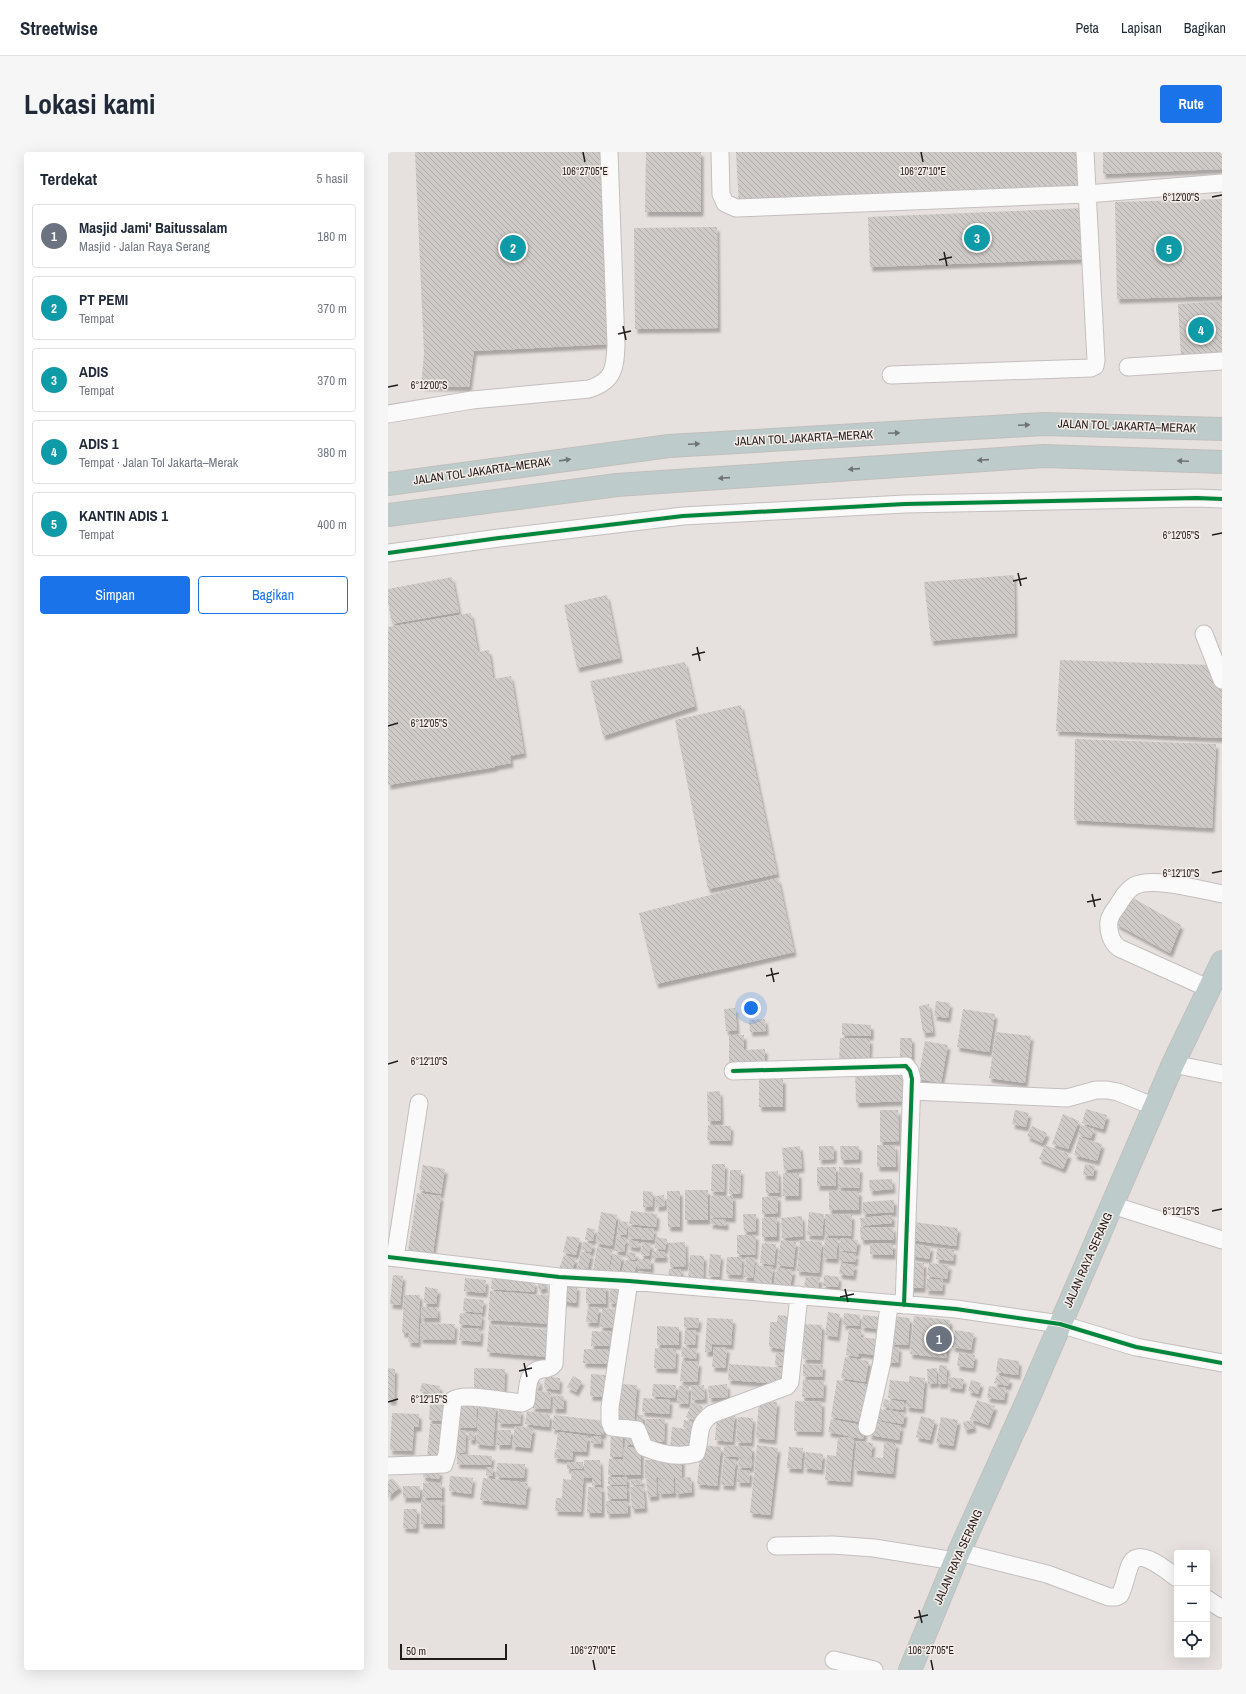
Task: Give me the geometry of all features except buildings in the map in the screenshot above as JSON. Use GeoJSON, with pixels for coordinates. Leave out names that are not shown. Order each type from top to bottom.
{"type":"FeatureCollection","features":[{"type":"Feature","properties":{"kind":"highway","name":"JALAN TOL JAKARTA–MERAK"},"geometry":{"type":"LineString","coordinates":[[388,484],[669,446],[1044,424],[1222,429]]}},
{"type":"Feature","properties":{"kind":"highway"},"geometry":{"type":"LineString","coordinates":[[388,515],[617,485],[1036,457],[1222,462]]}},
{"type":"Feature","properties":{"kind":"highway","name":"JALAN RAYA SERANG"},"geometry":{"type":"LineString","coordinates":[[910,1670],[957,1557],[1173,1064],[1222,962]]}},
{"type":"Feature","properties":{"kind":"street"},"geometry":{"type":"LineString","coordinates":[[388,414],[472,400],[589,389],[601,385],[610,376],[615,365],[616,345],[610,152]]}},
{"type":"Feature","properties":{"kind":"street"},"geometry":{"type":"LineString","coordinates":[[720,152],[721,194],[725,204],[736,208],[1087,194],[1222,183]]}},
{"type":"Feature","properties":{"kind":"street"},"geometry":{"type":"LineString","coordinates":[[892,375],[1091,368],[1095,366],[1096,360],[1086,152]]}},
{"type":"Feature","properties":{"kind":"street"},"geometry":{"type":"LineString","coordinates":[[1128,367],[1222,361]]}},
{"type":"Feature","properties":{"kind":"street"},"geometry":{"type":"LineString","coordinates":[[388,553],[683,516],[905,504],[1198,498],[1222,499]]}},
{"type":"Feature","properties":{"kind":"street"},"geometry":{"type":"LineString","coordinates":[[1204,634],[1222,680]]}},
{"type":"Feature","properties":{"kind":"street"},"geometry":{"type":"LineString","coordinates":[[1210,989],[1119,948],[1114,944],[1109,932],[1109,919],[1125,893],[1144,882],[1182,885],[1222,894]]}},
{"type":"Feature","properties":{"kind":"street"},"geometry":{"type":"LineString","coordinates":[[1173,1064],[1222,1074]]}},
{"type":"Feature","properties":{"kind":"street"},"geometry":{"type":"LineString","coordinates":[[732,1071],[906,1066],[910,1071],[912,1091],[897,1305],[867,1427]]}},
{"type":"Feature","properties":{"kind":"street"},"geometry":{"type":"LineString","coordinates":[[912,1091],[1067,1098],[1096,1090],[1107,1090],[1155,1107]]}},
{"type":"Feature","properties":{"kind":"street"},"geometry":{"type":"LineString","coordinates":[[419,1103],[391,1257],[559,1277],[629,1281],[799,1295],[897,1305],[933,1306],[1060,1324],[1136,1348],[1222,1363]]}},
{"type":"Feature","properties":{"kind":"street"},"geometry":{"type":"LineString","coordinates":[[1112,1206],[1222,1240]]}},
{"type":"Feature","properties":{"kind":"street"},"geometry":{"type":"LineString","coordinates":[[388,1466],[444,1464],[447,1454],[453,1400],[457,1398],[472,1397],[522,1403],[526,1401],[529,1380],[532,1374],[537,1370],[548,1369],[554,1364],[559,1277]]}},
{"type":"Feature","properties":{"kind":"street"},"geometry":{"type":"LineString","coordinates":[[629,1281],[610,1407],[610,1422],[612,1427],[637,1430],[644,1447],[658,1453],[668,1454],[696,1454],[701,1424],[712,1414],[787,1386],[790,1382],[799,1295]]}},
{"type":"Feature","properties":{"kind":"street"},"geometry":{"type":"LineString","coordinates":[[776,1546],[834,1545],[957,1557],[1047,1574],[1109,1596],[1116,1597],[1120,1595],[1131,1563],[1135,1558],[1140,1556],[1153,1561],[1174,1576]]}},
{"type":"Feature","properties":{"kind":"street"},"geometry":{"type":"LineString","coordinates":[[1210,1601],[1222,1609]]}},
{"type":"Feature","properties":{"kind":"street"},"geometry":{"type":"LineString","coordinates":[[834,1660],[874,1670]]}},
{"type":"Feature","properties":{"kind":"cycle path"},"geometry":{"type":"LineString","coordinates":[[388,553],[683,516],[905,504],[1197,498],[1222,499]]}},
{"type":"Feature","properties":{"kind":"cycle path"},"geometry":{"type":"LineString","coordinates":[[733,1071],[906,1066],[910,1071],[912,1079],[904,1305]]}},
{"type":"Feature","properties":{"kind":"cycle path"},"geometry":{"type":"LineString","coordinates":[[388,1257],[559,1277],[629,1281],[956,1309],[1060,1324],[1136,1347],[1222,1363]]}},
{"type":"Feature","properties":{"kind":"place","name":"ADIS"},"geometry":{"type":"Point","coordinates":[977,238]}},
{"type":"Feature","properties":{"kind":"place","name":"PT PEMI"},"geometry":{"type":"Point","coordinates":[513,248]}},
{"type":"Feature","properties":{"kind":"place","name":"KANTIN ADIS 1"},"geometry":{"type":"Point","coordinates":[1169,249]}},
{"type":"Feature","properties":{"kind":"place","name":"ADIS 1"},"geometry":{"type":"Point","coordinates":[1201,330]}},
{"type":"Feature","properties":{"kind":"place","name":"Masjid Jami' Baitussalam"},"geometry":{"type":"Point","coordinates":[939,1339]}}]}
